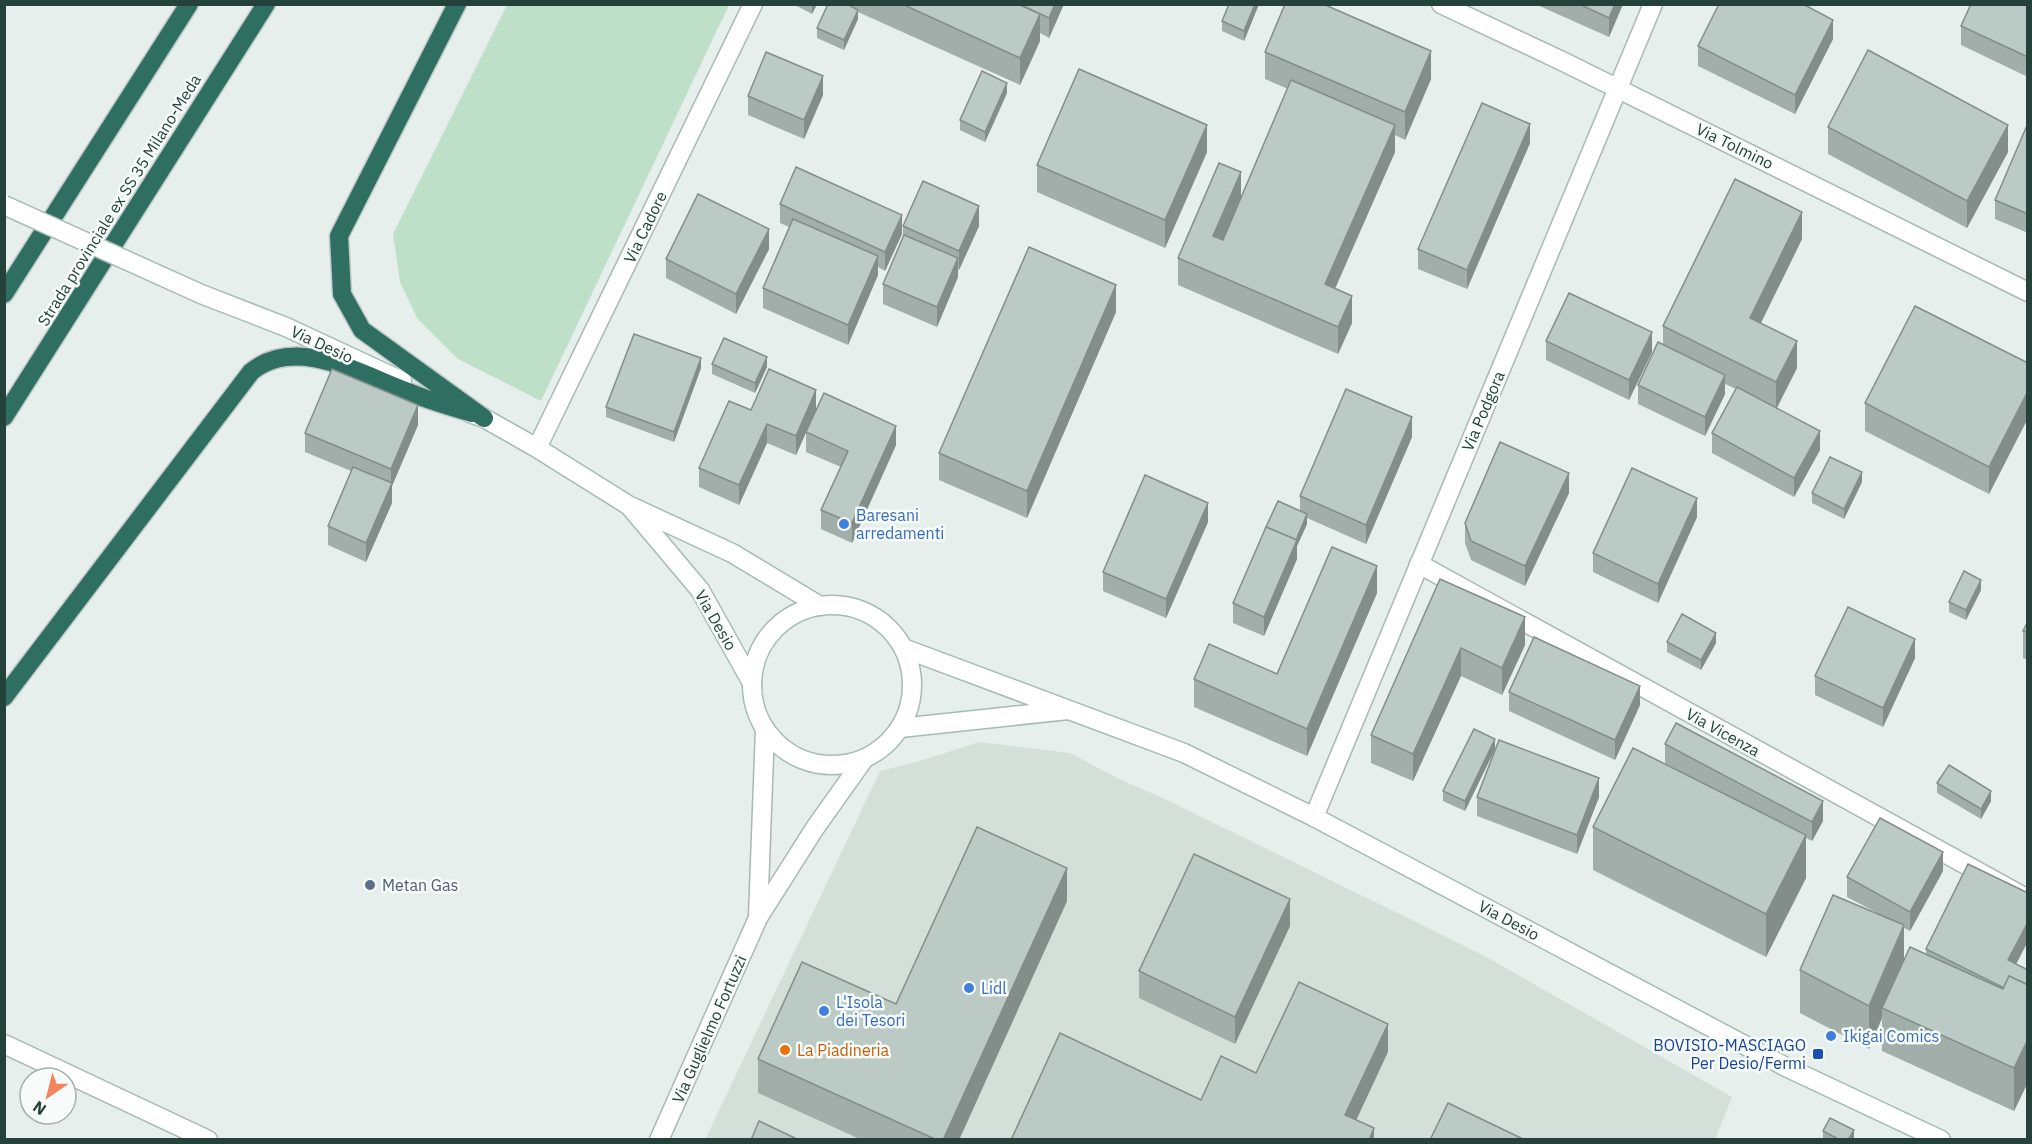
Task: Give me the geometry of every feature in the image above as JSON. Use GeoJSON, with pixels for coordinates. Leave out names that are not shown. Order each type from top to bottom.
{"type":"FeatureCollection","features":[{"type":"Feature","properties":{"kind":"highway"},"geometry":{"type":"LineString","coordinates":[[4,294],[189,4]]}},
{"type":"Feature","properties":{"kind":"highway","name":"Strada provinciale ex SS 35 Milano-Meda"},"geometry":{"type":"LineString","coordinates":[[4,417],[266,4]]}},
{"type":"Feature","properties":{"kind":"highway"},"geometry":{"type":"LineString","coordinates":[[457,4],[339,236],[342,294],[362,330],[478,416]]}},
{"type":"Feature","properties":{"kind":"highway"},"geometry":{"type":"LineString","coordinates":[[4,697],[251,372],[263,362],[284,357],[319,359],[478,416]]}},
{"type":"Feature","properties":{"kind":"street","name":"Via Cadore"},"geometry":{"type":"LineString","coordinates":[[537,448],[753,4]]}},
{"type":"Feature","properties":{"kind":"street","name":"Via Tolmino"},"geometry":{"type":"LineString","coordinates":[[1441,4],[1617,88],[2028,292]]}},
{"type":"Feature","properties":{"kind":"street","name":"Via Podgora"},"geometry":{"type":"LineString","coordinates":[[1314,817],[1653,4]]}},
{"type":"Feature","properties":{"kind":"street","name":"Via Desio"},"geometry":{"type":"LineString","coordinates":[[4,205],[201,294],[286,327],[478,416],[537,448],[628,505],[732,553],[820,606]]}},
{"type":"Feature","properties":{"kind":"street","name":"Via Desio"},"geometry":{"type":"LineString","coordinates":[[628,505],[700,590],[752,683]]}},
{"type":"Feature","properties":{"kind":"street","name":"Via Vicenza"},"geometry":{"type":"LineString","coordinates":[[1419,564],[2028,899]]}},
{"type":"Feature","properties":{"kind":"street"},"geometry":{"type":"LineString","coordinates":[[845,605],[868,614],[888,628],[903,648],[912,674],[911,702],[900,728],[885,746],[864,759],[838,765],[810,762],[784,750],[765,729],[755,707],[752,683],[757,655],[771,632],[794,614],[820,606],[845,605]]}},
{"type":"Feature","properties":{"kind":"street","name":"Via Desio"},"geometry":{"type":"LineString","coordinates":[[903,648],[1184,753],[1314,817],[1786,1066],[1941,1140]]}},
{"type":"Feature","properties":{"kind":"street","name":"Via Desio"},"geometry":{"type":"LineString","coordinates":[[900,728],[1072,710]]}},
{"type":"Feature","properties":{"kind":"street","name":"Via Guglielmo Fortuzzi"},"geometry":{"type":"LineString","coordinates":[[758,918],[765,729]]}},
{"type":"Feature","properties":{"kind":"street","name":"Via Guglielmo Fortuzzi"},"geometry":{"type":"LineString","coordinates":[[659,1140],[758,918],[815,828],[864,759]]}},
{"type":"Feature","properties":{"kind":"street"},"geometry":{"type":"LineString","coordinates":[[4,1044],[208,1140]]}},
{"type":"Feature","properties":{"kind":"shaded area"},"geometry":{"type":"Polygon","coordinates":[[[979,742],[1070,753],[1119,779],[1165,799],[1483,955],[1732,1097],[1715,1140],[705,1140],[880,771],[979,742]]]}},
{"type":"Feature","properties":{"kind":"green space"},"geometry":{"type":"Polygon","coordinates":[[[507,5],[729,5],[541,401],[458,359],[417,318],[400,282],[393,234],[507,5]]]}},
{"type":"Feature","properties":{"kind":"building"},"geometry":{"type":"Polygon","coordinates":[[[828,4],[847,4],[858,10],[844,40],[817,28],[828,4]]]}},
{"type":"Feature","properties":{"kind":"building"},"geometry":{"type":"Polygon","coordinates":[[[902,4],[1018,4],[1040,14],[1020,58],[902,4]]]}},
{"type":"Feature","properties":{"kind":"building"},"geometry":{"type":"Polygon","coordinates":[[[1019,4],[1055,4],[1049,18],[1019,4]]]}},
{"type":"Feature","properties":{"kind":"building"},"geometry":{"type":"Polygon","coordinates":[[[1229,4],[1255,4],[1244,31],[1222,21],[1229,4]]]}},
{"type":"Feature","properties":{"kind":"building"},"geometry":{"type":"Polygon","coordinates":[[[1285,4],[1323,4],[1431,51],[1405,112],[1265,52],[1285,4]]]}},
{"type":"Feature","properties":{"kind":"building"},"geometry":{"type":"Polygon","coordinates":[[[1579,4],[1615,4],[1609,18],[1579,4]]]}},
{"type":"Feature","properties":{"kind":"building"},"geometry":{"type":"Polygon","coordinates":[[[1719,4],[1803,4],[1833,20],[1795,95],[1698,46],[1719,4]]]}},
{"type":"Feature","properties":{"kind":"building"},"geometry":{"type":"Polygon","coordinates":[[[1971,4],[2028,4],[2028,57],[1961,26],[1971,4]]]}},
{"type":"Feature","properties":{"kind":"building"},"geometry":{"type":"Polygon","coordinates":[[[1868,50],[2008,125],[1967,201],[1828,127],[1868,50]]]}},
{"type":"Feature","properties":{"kind":"building"},"geometry":{"type":"Polygon","coordinates":[[[766,52],[823,76],[804,120],[748,96],[766,52]]]}},
{"type":"Feature","properties":{"kind":"building"},"geometry":{"type":"Polygon","coordinates":[[[1079,69],[1207,125],[1165,220],[1037,165],[1079,69]]]}},
{"type":"Feature","properties":{"kind":"building"},"geometry":{"type":"Polygon","coordinates":[[[982,71],[1007,83],[985,132],[960,120],[982,71]]]}},
{"type":"Feature","properties":{"kind":"building"},"geometry":{"type":"Polygon","coordinates":[[[1291,80],[1395,125],[1325,284],[1352,296],[1338,327],[1178,258],[1219,163],[1241,172],[1213,236],[1223,240],[1291,80]]]}},
{"type":"Feature","properties":{"kind":"building"},"geometry":{"type":"Polygon","coordinates":[[[1482,103],[1530,124],[1467,270],[1418,249],[1482,103]]]}},
{"type":"Feature","properties":{"kind":"building"},"geometry":{"type":"Polygon","coordinates":[[[2028,123],[2028,214],[1995,200],[2028,123]]]}},
{"type":"Feature","properties":{"kind":"building"},"geometry":{"type":"Polygon","coordinates":[[[796,167],[902,215],[885,252],[780,204],[796,167]]]}},
{"type":"Feature","properties":{"kind":"building"},"geometry":{"type":"Polygon","coordinates":[[[1735,179],[1802,212],[1750,318],[1797,341],[1776,382],[1663,326],[1735,179]]]}},
{"type":"Feature","properties":{"kind":"building"},"geometry":{"type":"Polygon","coordinates":[[[923,181],[979,206],[959,251],[903,226],[923,181]]]}},
{"type":"Feature","properties":{"kind":"building"},"geometry":{"type":"Polygon","coordinates":[[[698,194],[769,229],[736,294],[666,259],[698,194]]]}},
{"type":"Feature","properties":{"kind":"building"},"geometry":{"type":"Polygon","coordinates":[[[793,219],[878,256],[848,325],[763,288],[793,219]]]}},
{"type":"Feature","properties":{"kind":"building"},"geometry":{"type":"Polygon","coordinates":[[[904,235],[958,258],[937,307],[883,284],[904,235]]]}},
{"type":"Feature","properties":{"kind":"building"},"geometry":{"type":"Polygon","coordinates":[[[1029,247],[1116,285],[1027,491],[939,453],[1029,247]]]}},
{"type":"Feature","properties":{"kind":"building"},"geometry":{"type":"Polygon","coordinates":[[[1569,293],[1652,332],[1629,380],[1546,341],[1569,293]]]}},
{"type":"Feature","properties":{"kind":"building"},"geometry":{"type":"Polygon","coordinates":[[[1915,306],[2028,363],[2028,391],[1989,467],[1865,403],[1915,306]]]}},
{"type":"Feature","properties":{"kind":"building"},"geometry":{"type":"Polygon","coordinates":[[[634,334],[701,358],[674,432],[606,407],[634,334]]]}},
{"type":"Feature","properties":{"kind":"building"},"geometry":{"type":"Polygon","coordinates":[[[724,338],[767,357],[755,383],[712,364],[724,338]]]}},
{"type":"Feature","properties":{"kind":"building"},"geometry":{"type":"Polygon","coordinates":[[[1658,342],[1725,375],[1705,417],[1638,385],[1658,342]]]}},
{"type":"Feature","properties":{"kind":"building"},"geometry":{"type":"Polygon","coordinates":[[[332,369],[418,405],[391,469],[305,433],[332,369]]]}},
{"type":"Feature","properties":{"kind":"building"},"geometry":{"type":"Polygon","coordinates":[[[769,369],[816,390],[796,436],[767,424],[739,485],[699,468],[729,401],[751,410],[769,369]]]}},
{"type":"Feature","properties":{"kind":"building"},"geometry":{"type":"Polygon","coordinates":[[[1737,387],[1820,431],[1794,478],[1712,433],[1737,387]]]}},
{"type":"Feature","properties":{"kind":"building"},"geometry":{"type":"Polygon","coordinates":[[[1346,389],[1412,417],[1366,525],[1300,496],[1346,389]]]}},
{"type":"Feature","properties":{"kind":"building"},"geometry":{"type":"Polygon","coordinates":[[[824,393],[896,426],[852,523],[821,510],[848,451],[806,432],[824,393]]]}},
{"type":"Feature","properties":{"kind":"building"},"geometry":{"type":"Polygon","coordinates":[[[1500,442],[1569,473],[1525,566],[1471,541],[1465,523],[1500,442]]]}},
{"type":"Feature","properties":{"kind":"building"},"geometry":{"type":"Polygon","coordinates":[[[1830,457],[1862,472],[1844,509],[1812,493],[1830,457]]]}},
{"type":"Feature","properties":{"kind":"building"},"geometry":{"type":"Polygon","coordinates":[[[353,467],[392,483],[366,543],[328,526],[353,467]]]}},
{"type":"Feature","properties":{"kind":"building"},"geometry":{"type":"Polygon","coordinates":[[[1632,468],[1697,498],[1658,584],[1593,553],[1632,468]]]}},
{"type":"Feature","properties":{"kind":"building"},"geometry":{"type":"Polygon","coordinates":[[[1145,475],[1208,503],[1166,599],[1103,572],[1145,475]]]}},
{"type":"Feature","properties":{"kind":"building"},"geometry":{"type":"Polygon","coordinates":[[[1278,501],[1307,514],[1296,540],[1266,527],[1278,501]]]}},
{"type":"Feature","properties":{"kind":"building"},"geometry":{"type":"Polygon","coordinates":[[[1266,527],[1297,540],[1264,617],[1233,603],[1266,527]]]}},
{"type":"Feature","properties":{"kind":"building"},"geometry":{"type":"Polygon","coordinates":[[[1332,547],[1377,566],[1307,729],[1194,679],[1209,644],[1277,674],[1332,547]]]}},
{"type":"Feature","properties":{"kind":"building"},"geometry":{"type":"Polygon","coordinates":[[[1964,571],[1981,580],[1966,610],[1949,602],[1964,571]]]}},
{"type":"Feature","properties":{"kind":"building"},"geometry":{"type":"Polygon","coordinates":[[[1440,579],[1525,617],[1502,668],[1461,648],[1413,754],[1371,735],[1440,579]]]}},
{"type":"Feature","properties":{"kind":"building"},"geometry":{"type":"Polygon","coordinates":[[[1848,607],[1915,639],[1883,708],[1815,676],[1848,607]]]}},
{"type":"Feature","properties":{"kind":"building"},"geometry":{"type":"Polygon","coordinates":[[[1682,614],[1716,633],[1701,660],[1667,642],[1682,614]]]}},
{"type":"Feature","properties":{"kind":"building"},"geometry":{"type":"Polygon","coordinates":[[[2028,621],[2028,632],[2023,631],[2028,621]]]}},
{"type":"Feature","properties":{"kind":"building"},"geometry":{"type":"Polygon","coordinates":[[[1534,637],[1640,686],[1615,740],[1509,692],[1534,637]]]}},
{"type":"Feature","properties":{"kind":"building"},"geometry":{"type":"Polygon","coordinates":[[[1676,723],[1823,801],[1812,822],[1665,744],[1676,723]]]}},
{"type":"Feature","properties":{"kind":"building"},"geometry":{"type":"Polygon","coordinates":[[[1474,729],[1495,739],[1465,801],[1443,791],[1474,729]]]}},
{"type":"Feature","properties":{"kind":"building"},"geometry":{"type":"Polygon","coordinates":[[[1499,740],[1599,778],[1577,835],[1477,797],[1499,740]]]}},
{"type":"Feature","properties":{"kind":"building"},"geometry":{"type":"Polygon","coordinates":[[[1633,748],[1806,835],[1766,914],[1593,827],[1633,748]]]}},
{"type":"Feature","properties":{"kind":"building"},"geometry":{"type":"Polygon","coordinates":[[[1949,765],[1991,791],[1981,809],[1937,783],[1949,765]]]}},
{"type":"Feature","properties":{"kind":"building"},"geometry":{"type":"Polygon","coordinates":[[[1880,818],[1943,852],[1910,912],[1847,877],[1880,818]]]}},
{"type":"Feature","properties":{"kind":"building"},"geometry":{"type":"Polygon","coordinates":[[[977,827],[1067,868],[943,1140],[937,1140],[758,1059],[802,962],[896,1004],[977,827]]]}},
{"type":"Feature","properties":{"kind":"building"},"geometry":{"type":"Polygon","coordinates":[[[1194,854],[1290,899],[1235,1017],[1139,971],[1194,854]]]}},
{"type":"Feature","properties":{"kind":"building"},"geometry":{"type":"Polygon","coordinates":[[[1968,864],[2028,893],[2028,922],[2008,960],[2028,970],[2028,985],[2009,976],[2004,988],[1926,949],[1968,864]]]}},
{"type":"Feature","properties":{"kind":"building"},"geometry":{"type":"Polygon","coordinates":[[[1833,895],[1904,925],[1869,1006],[1800,970],[1833,895]]]}},
{"type":"Feature","properties":{"kind":"building"},"geometry":{"type":"Polygon","coordinates":[[[1910,947],[2003,989],[2009,976],[2028,985],[2028,1039],[2014,1068],[1882,1008],[1910,947]]]}},
{"type":"Feature","properties":{"kind":"building"},"geometry":{"type":"Polygon","coordinates":[[[1299,982],[1388,1024],[1345,1115],[1374,1128],[1369,1140],[1011,1140],[1060,1033],[1201,1100],[1221,1056],[1256,1073],[1299,982]]]}},
{"type":"Feature","properties":{"kind":"building"},"geometry":{"type":"Polygon","coordinates":[[[1448,1103],[1525,1140],[1430,1140],[1448,1103]]]}},
{"type":"Feature","properties":{"kind":"building"},"geometry":{"type":"Polygon","coordinates":[[[1830,1118],[1854,1130],[1848,1140],[1840,1140],[1823,1131],[1830,1118]]]}},
{"type":"Feature","properties":{"kind":"building"},"geometry":{"type":"Polygon","coordinates":[[[759,1121],[799,1140],[751,1140],[759,1121]]]}},
{"type":"Feature","properties":{"kind":"place","name":"Baresani arredamenti"},"geometry":{"type":"Point","coordinates":[844,524]}},
{"type":"Feature","properties":{"kind":"place","name":"Metan Gas"},"geometry":{"type":"Point","coordinates":[370,885]}},
{"type":"Feature","properties":{"kind":"place","name":"Lidl"},"geometry":{"type":"Point","coordinates":[969,988]}},
{"type":"Feature","properties":{"kind":"place","name":"L'Isola dei Tesori"},"geometry":{"type":"Point","coordinates":[824,1011]}},
{"type":"Feature","properties":{"kind":"place","name":"Ikigai Comics"},"geometry":{"type":"Point","coordinates":[1831,1036]}},
{"type":"Feature","properties":{"kind":"place","name":"La Piadineria"},"geometry":{"type":"Point","coordinates":[785,1050]}},
{"type":"Feature","properties":{"kind":"place","name":"BOVISIO-MASCIAGO Per Desio/Fermi"},"geometry":{"type":"Point","coordinates":[1818,1054]}}]}
